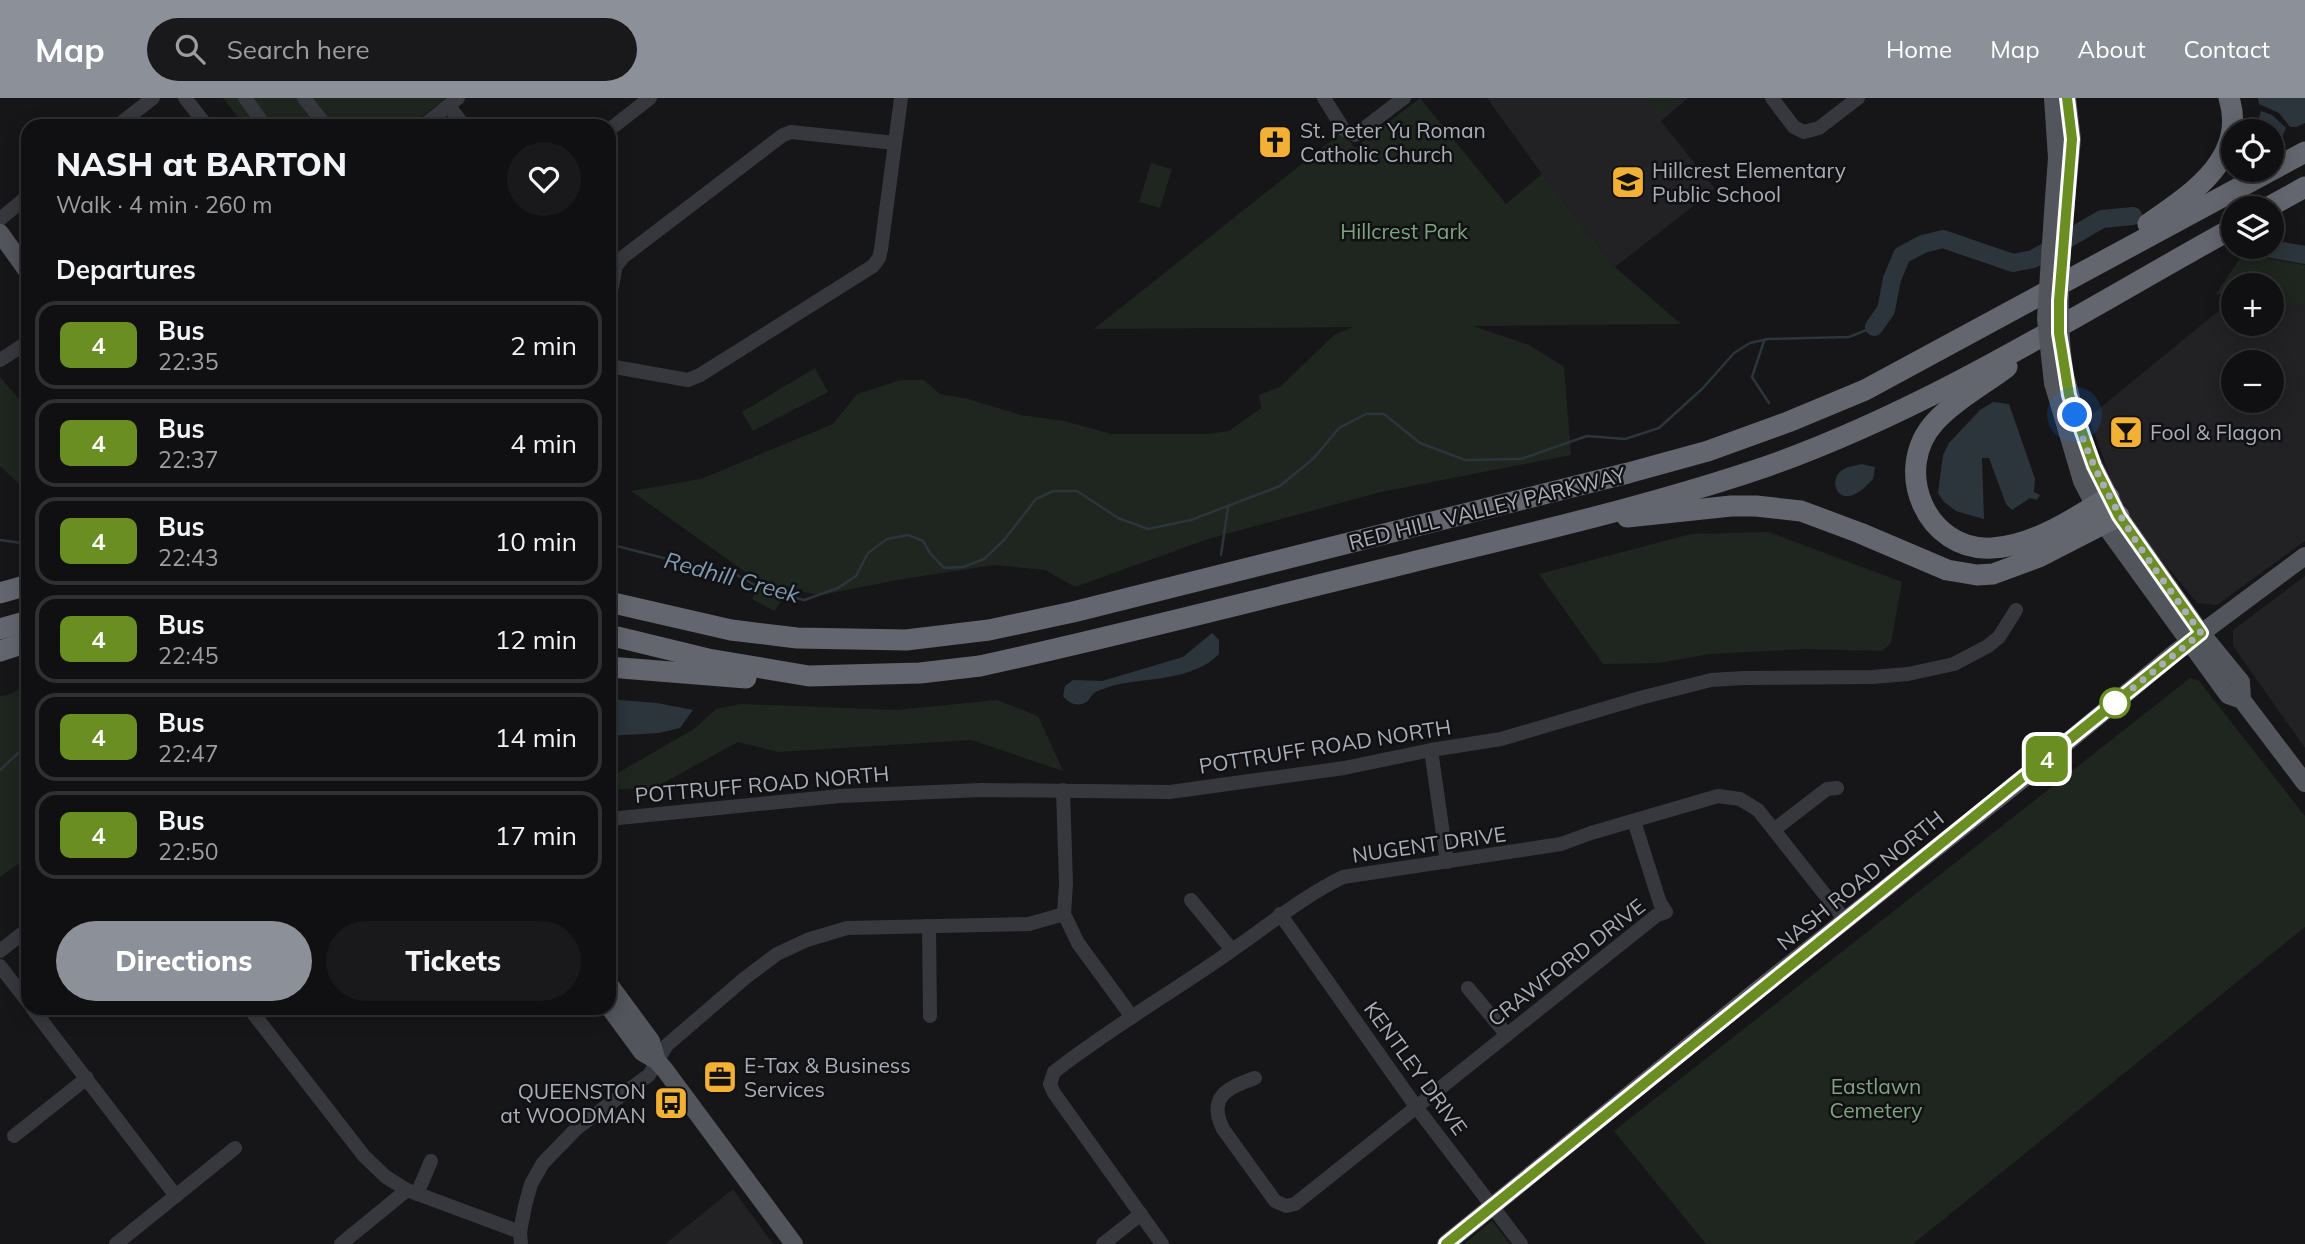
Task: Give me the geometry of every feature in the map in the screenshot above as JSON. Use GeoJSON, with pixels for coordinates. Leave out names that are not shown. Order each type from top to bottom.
{"type":"FeatureCollection","features":[{"type":"Feature","properties":{"kind":"highway"},"geometry":{"type":"LineString","coordinates":[[2104,261],[2125,240],[2183,200],[2211,174],[2229,144],[2232,116],[2229,98]]}},
{"type":"Feature","properties":{"kind":"highway","name":"RED HILL VALLEY PARKWAY"},"geometry":{"type":"LineString","coordinates":[[616,603],[731,630],[796,638],[906,640],[989,630],[1073,612],[1708,451],[1866,390],[2305,152]]}},
{"type":"Feature","properties":{"kind":"highway"},"geometry":{"type":"LineString","coordinates":[[2284,199],[2305,187]]}},
{"type":"Feature","properties":{"kind":"highway","name":"RED HILL VALLEY PARKWAY"},"geometry":{"type":"LineString","coordinates":[[616,637],[708,659],[809,676],[920,673],[981,666],[1594,517],[1768,466],[1935,393],[2039,338],[2221,235]]}},
{"type":"Feature","properties":{"kind":"highway"},"geometry":{"type":"LineString","coordinates":[[2039,338],[2016,361],[1935,422],[1919,449],[1914,472],[1919,500],[1928,517],[1950,537],[1969,545],[1990,549],[2013,544],[2106,511]]}},
{"type":"Feature","properties":{"kind":"highway"},"geometry":{"type":"LineString","coordinates":[[1594,517],[1639,517],[1731,506],[1801,511],[1947,570],[1977,575],[1993,574],[2039,557],[2106,511]]}},
{"type":"Feature","properties":{"kind":"highway"},"geometry":{"type":"LineString","coordinates":[[0,593],[21,587]]}},
{"type":"Feature","properties":{"kind":"highway"},"geometry":{"type":"LineString","coordinates":[[616,598],[633,607]]}},
{"type":"Feature","properties":{"kind":"highway"},"geometry":{"type":"LineString","coordinates":[[0,629],[21,623]]}},
{"type":"Feature","properties":{"kind":"highway"},"geometry":{"type":"LineString","coordinates":[[0,651],[21,644]]}},
{"type":"Feature","properties":{"kind":"highway"},"geometry":{"type":"LineString","coordinates":[[616,668],[765,680],[809,676]]}},
{"type":"Feature","properties":{"kind":"main road"},"geometry":{"type":"LineString","coordinates":[[2053,98],[2060,195]]}},
{"type":"Feature","properties":{"kind":"main road"},"geometry":{"type":"LineString","coordinates":[[2067,98],[2072,139],[2060,195],[2046,319],[2081,481],[2106,511],[2195,638],[2241,682],[2242,700],[2305,783]]}},
{"type":"Feature","properties":{"kind":"main road"},"geometry":{"type":"LineString","coordinates":[[0,233],[21,262]]}},
{"type":"Feature","properties":{"kind":"main road","name":"NASH ROAD NORTH"},"geometry":{"type":"LineString","coordinates":[[1446,1244],[2195,638],[2305,556]]}},
{"type":"Feature","properties":{"kind":"main road"},"geometry":{"type":"LineString","coordinates":[[616,994],[651,1041],[657,1061],[794,1244]]}},
{"type":"Feature","properties":{"kind":"main road"},"geometry":{"type":"LineString","coordinates":[[615,1015],[642,1052],[657,1061]]}},
{"type":"Feature","properties":{"kind":"street"},"geometry":{"type":"LineString","coordinates":[[135,119],[153,98]]}},
{"type":"Feature","properties":{"kind":"street"},"geometry":{"type":"LineString","coordinates":[[184,98],[201,119]]}},
{"type":"Feature","properties":{"kind":"street"},"geometry":{"type":"LineString","coordinates":[[245,98],[260,119]]}},
{"type":"Feature","properties":{"kind":"street"},"geometry":{"type":"LineString","coordinates":[[304,98],[320,119]]}},
{"type":"Feature","properties":{"kind":"street"},"geometry":{"type":"LineString","coordinates":[[616,125],[650,98]]}},
{"type":"Feature","properties":{"kind":"street"},"geometry":{"type":"LineString","coordinates":[[616,367],[688,380],[873,265],[879,258],[881,249],[901,98]]}},
{"type":"Feature","properties":{"kind":"street"},"geometry":{"type":"LineString","coordinates":[[1324,98],[1344,130],[1355,135],[1404,98]]}},
{"type":"Feature","properties":{"kind":"street"},"geometry":{"type":"LineString","coordinates":[[1772,98],[1794,127],[1804,132],[1819,128],[1858,98]]}},
{"type":"Feature","properties":{"kind":"street"},"geometry":{"type":"LineString","coordinates":[[432,119],[454,102],[461,119]]}},
{"type":"Feature","properties":{"kind":"street"},"geometry":{"type":"LineString","coordinates":[[616,265],[783,135],[791,132],[895,143]]}},
{"type":"Feature","properties":{"kind":"street"},"geometry":{"type":"LineString","coordinates":[[0,219],[21,202]]}},
{"type":"Feature","properties":{"kind":"street"},"geometry":{"type":"LineString","coordinates":[[0,360],[21,346]]}},
{"type":"Feature","properties":{"kind":"street","name":"POTTRUFF ROAD NORTH"},"geometry":{"type":"LineString","coordinates":[[616,818],[840,796],[981,790],[1170,792],[1344,768],[1502,739],[1711,680],[1872,677],[1908,674],[1954,664],[1988,646],[1999,636],[2017,610]]}},
{"type":"Feature","properties":{"kind":"street"},"geometry":{"type":"LineString","coordinates":[[1431,750],[1447,862]]}},
{"type":"Feature","properties":{"kind":"street"},"geometry":{"type":"LineString","coordinates":[[1775,829],[1827,789],[1837,788]]}},
{"type":"Feature","properties":{"kind":"street"},"geometry":{"type":"LineString","coordinates":[[1063,790],[1066,884],[1064,914],[1078,943],[1132,1017]]}},
{"type":"Feature","properties":{"kind":"street","name":"NUGENT DRIVE"},"geometry":{"type":"LineString","coordinates":[[1162,1244],[1054,1093],[1050,1084],[1054,1072],[1318,889],[1343,877],[1549,847],[1718,796],[1740,799],[1758,810],[1845,920]]}},
{"type":"Feature","properties":{"kind":"street","name":"CRAWFORD DRIVE"},"geometry":{"type":"LineString","coordinates":[[1255,1077],[1234,1085],[1223,1094],[1216,1104],[1216,1116],[1275,1201],[1286,1206],[1294,1204],[1418,1108],[1657,915],[1666,912],[1660,903],[1634,821]]}},
{"type":"Feature","properties":{"kind":"street"},"geometry":{"type":"LineString","coordinates":[[1191,900],[1232,950]]}},
{"type":"Feature","properties":{"kind":"street"},"geometry":{"type":"LineString","coordinates":[[254,1015],[364,1156],[386,1177],[412,1192],[520,1238],[531,1184],[543,1163],[577,1128],[649,1075],[667,1045],[776,954],[807,940],[847,928],[1029,924],[1064,914]]}},
{"type":"Feature","properties":{"kind":"street","name":"KENTLEY DRIVE"},"geometry":{"type":"LineString","coordinates":[[1280,915],[1418,1108],[1521,1244]]}},
{"type":"Feature","properties":{"kind":"street"},"geometry":{"type":"LineString","coordinates":[[929,926],[930,1016]]}},
{"type":"Feature","properties":{"kind":"street"},"geometry":{"type":"LineString","coordinates":[[0,951],[21,934]]}},
{"type":"Feature","properties":{"kind":"street"},"geometry":{"type":"LineString","coordinates":[[0,966],[21,993]]}},
{"type":"Feature","properties":{"kind":"street"},"geometry":{"type":"LineString","coordinates":[[1468,988],[1507,1035]]}},
{"type":"Feature","properties":{"kind":"street"},"geometry":{"type":"LineString","coordinates":[[37,1015],[176,1196]]}},
{"type":"Feature","properties":{"kind":"street"},"geometry":{"type":"LineString","coordinates":[[14,1136],[87,1079]]}},
{"type":"Feature","properties":{"kind":"street"},"geometry":{"type":"LineString","coordinates":[[117,1244],[235,1148]]}},
{"type":"Feature","properties":{"kind":"street"},"geometry":{"type":"LineString","coordinates":[[346,1243],[412,1192],[431,1161]]}},
{"type":"Feature","properties":{"kind":"street"},"geometry":{"type":"LineString","coordinates":[[1103,1244],[1141,1214]]}},
{"type":"Feature","properties":{"kind":"shaded area","name":"Hillcrest Elementary Public School"},"geometry":{"type":"Polygon","coordinates":[[[1487,98],[1688,98],[1661,121],[1715,189],[1615,267],[1487,98]]]}},
{"type":"Feature","properties":{"kind":"shaded area"},"geometry":{"type":"Polygon","coordinates":[[[2258,98],[2305,98],[2305,123],[2290,127],[2279,113],[2259,104],[2258,98]]]}},
{"type":"Feature","properties":{"kind":"shaded area"},"geometry":{"type":"Polygon","coordinates":[[[2261,111],[2276,119],[2259,119],[2261,111]]]}},
{"type":"Feature","properties":{"kind":"shaded area"},"geometry":{"type":"Polygon","coordinates":[[[2284,302],[2305,304],[2305,541],[2217,605],[2197,603],[2141,535],[2113,486],[2089,417],[2221,309],[2221,336],[2284,336],[2284,302]]]}},
{"type":"Feature","properties":{"kind":"shaded area"},"geometry":{"type":"Polygon","coordinates":[[[1993,402],[2009,404],[2035,479],[2034,492],[2040,495],[2037,500],[2030,498],[2012,510],[2006,504],[1989,458],[1982,458],[1984,519],[1956,511],[1944,502],[1938,493],[1943,455],[1949,443],[1980,410],[1993,402]]]}},
{"type":"Feature","properties":{"kind":"shaded area"},"geometry":{"type":"Polygon","coordinates":[[[1861,464],[1875,467],[1873,479],[1855,494],[1843,496],[1836,489],[1836,478],[1846,468],[1861,464]]]}},
{"type":"Feature","properties":{"kind":"shaded area"},"geometry":{"type":"Polygon","coordinates":[[[2305,576],[2305,748],[2233,646],[2233,630],[2305,576]]]}},
{"type":"Feature","properties":{"kind":"shaded area"},"geometry":{"type":"Polygon","coordinates":[[[1212,633],[1219,640],[1219,654],[1197,669],[1170,677],[1115,685],[1096,692],[1082,704],[1071,703],[1063,696],[1065,686],[1073,680],[1102,681],[1183,657],[1212,633]]]}},
{"type":"Feature","properties":{"kind":"shaded area"},"geometry":{"type":"Polygon","coordinates":[[[616,700],[657,703],[693,710],[680,728],[659,733],[616,736],[616,700]]]}},
{"type":"Feature","properties":{"kind":"shaded area"},"geometry":{"type":"Polygon","coordinates":[[[733,1189],[773,1244],[665,1244],[733,1189]]]}},
{"type":"Feature","properties":{"kind":"green space"},"geometry":{"type":"Polygon","coordinates":[[[223,98],[446,98],[419,119],[240,119],[223,98]]]}},
{"type":"Feature","properties":{"kind":"green space","name":"Hillcrest Park"},"geometry":{"type":"Polygon","coordinates":[[[1420,98],[1506,204],[1542,174],[1615,267],[1681,324],[1473,326],[1529,345],[1564,367],[1571,455],[1381,492],[1208,539],[1075,587],[1045,570],[994,565],[821,595],[790,590],[774,611],[752,599],[761,583],[631,491],[701,479],[833,424],[857,394],[901,380],[924,380],[940,394],[968,399],[1021,415],[1064,421],[1112,434],[1206,434],[1229,431],[1261,408],[1259,395],[1280,387],[1334,335],[1353,327],[1094,329],[1342,132],[1355,148],[1420,98]]]}},
{"type":"Feature","properties":{"kind":"green space"},"geometry":{"type":"Polygon","coordinates":[[[1678,98],[1658,114],[1647,100],[1678,98]]]}},
{"type":"Feature","properties":{"kind":"green space"},"geometry":{"type":"Polygon","coordinates":[[[1151,163],[1172,169],[1160,208],[1139,202],[1151,163]]]}},
{"type":"Feature","properties":{"kind":"green space"},"geometry":{"type":"Polygon","coordinates":[[[2240,259],[2271,259],[2305,265],[2305,305],[2284,302],[2284,273],[2230,273],[2240,259]]]}},
{"type":"Feature","properties":{"kind":"green space"},"geometry":{"type":"Polygon","coordinates":[[[815,368],[828,392],[753,431],[742,412],[815,368]]]}},
{"type":"Feature","properties":{"kind":"green space"},"geometry":{"type":"Polygon","coordinates":[[[0,377],[21,402],[21,486],[0,466],[0,377]]]}},
{"type":"Feature","properties":{"kind":"green space"},"geometry":{"type":"Polygon","coordinates":[[[1769,532],[1902,582],[1891,643],[1882,651],[1805,649],[1709,654],[1659,663],[1603,664],[1539,574],[1691,534],[1769,532]]]}},
{"type":"Feature","properties":{"kind":"green space","name":"Eastlawn Cemetery"},"geometry":{"type":"Polygon","coordinates":[[[2190,678],[2199,681],[2305,816],[2305,927],[1913,1244],[1706,1244],[1614,1131],[2190,678]]]}},
{"type":"Feature","properties":{"kind":"green space"},"geometry":{"type":"Polygon","coordinates":[[[21,688],[21,862],[0,877],[0,696],[21,688]]]}},
{"type":"Feature","properties":{"kind":"green space"},"geometry":{"type":"Polygon","coordinates":[[[997,700],[1038,716],[1063,771],[971,740],[778,752],[738,742],[654,788],[616,790],[616,774],[694,729],[716,709],[740,704],[897,710],[997,700]]]}},
{"type":"Feature","properties":{"kind":"green space"},"geometry":{"type":"Polygon","coordinates":[[[1492,1221],[1510,1244],[1464,1244],[1492,1221]]]}},
{"type":"Feature","properties":{"kind":"waterway","name":"Redhill Creek"},"geometry":{"type":"LineString","coordinates":[[1874,327],[1886,310],[1892,279],[1902,255],[1923,244],[1943,239],[2013,263],[2033,259],[2102,219],[2133,216]]}},
{"type":"Feature","properties":{"kind":"waterway","name":"Redhill Creek"},"geometry":{"type":"LineString","coordinates":[[2284,251],[2305,255]]}},
{"type":"Feature","properties":{"kind":"waterway","name":"Redhill Creek"},"geometry":{"type":"LineString","coordinates":[[616,546],[687,564],[705,573],[737,575],[762,589],[804,600],[838,588],[856,576],[868,553],[887,539],[908,535],[923,541],[944,568],[963,567],[984,559],[1004,540],[1036,499],[1053,491],[1077,491],[1118,518],[1148,529],[1191,520],[1280,486],[1314,458],[1339,428],[1366,414],[1384,414],[1420,443],[1465,460],[1521,459],[1587,436],[1625,439],[1659,428],[1703,388],[1734,353],[1750,343],[1768,339],[1849,337],[1874,327]]}},
{"type":"Feature","properties":{"kind":"waterway"},"geometry":{"type":"LineString","coordinates":[[1764,341],[1752,377],[1769,403]]}},
{"type":"Feature","properties":{"kind":"waterway"},"geometry":{"type":"LineString","coordinates":[[1221,555],[1228,507]]}},
{"type":"Feature","properties":{"kind":"waterway","name":"Redhill Creek"},"geometry":{"type":"LineString","coordinates":[[0,540],[21,543]]}},
{"type":"Feature","properties":{"kind":"waterway"},"geometry":{"type":"LineString","coordinates":[[0,770],[21,750]]}},
{"type":"Feature","properties":{"kind":"bus line","name":"4"},"geometry":{"type":"LineString","coordinates":[[1446,1244],[2201,633],[2119,516],[2081,435],[2069,395],[2059,333],[2059,301],[2072,139],[2067,98]]}},
{"type":"Feature","properties":{"kind":"place","name":"St. Peter Yu Roman Catholic Church"},"geometry":{"type":"Point","coordinates":[1275,142]}},
{"type":"Feature","properties":{"kind":"place","name":"Hillcrest Elementary Public School"},"geometry":{"type":"Point","coordinates":[1628,182]}},
{"type":"Feature","properties":{"kind":"place","name":"Fool & Flagon"},"geometry":{"type":"Point","coordinates":[2126,432]}},
{"type":"Feature","properties":{"kind":"place","name":"E-Tax & Business Services"},"geometry":{"type":"Point","coordinates":[720,1077]}},
{"type":"Feature","properties":{"kind":"place","name":"QUEENSTON at WOODMAN"},"geometry":{"type":"Point","coordinates":[671,1103]}},
{"type":"Feature","properties":{"kind":"route"},"geometry":{"type":"LineString","coordinates":[[2075,415],[2094,466],[2119,516],[2201,633],[2113,704],[2115,703]]}}]}
